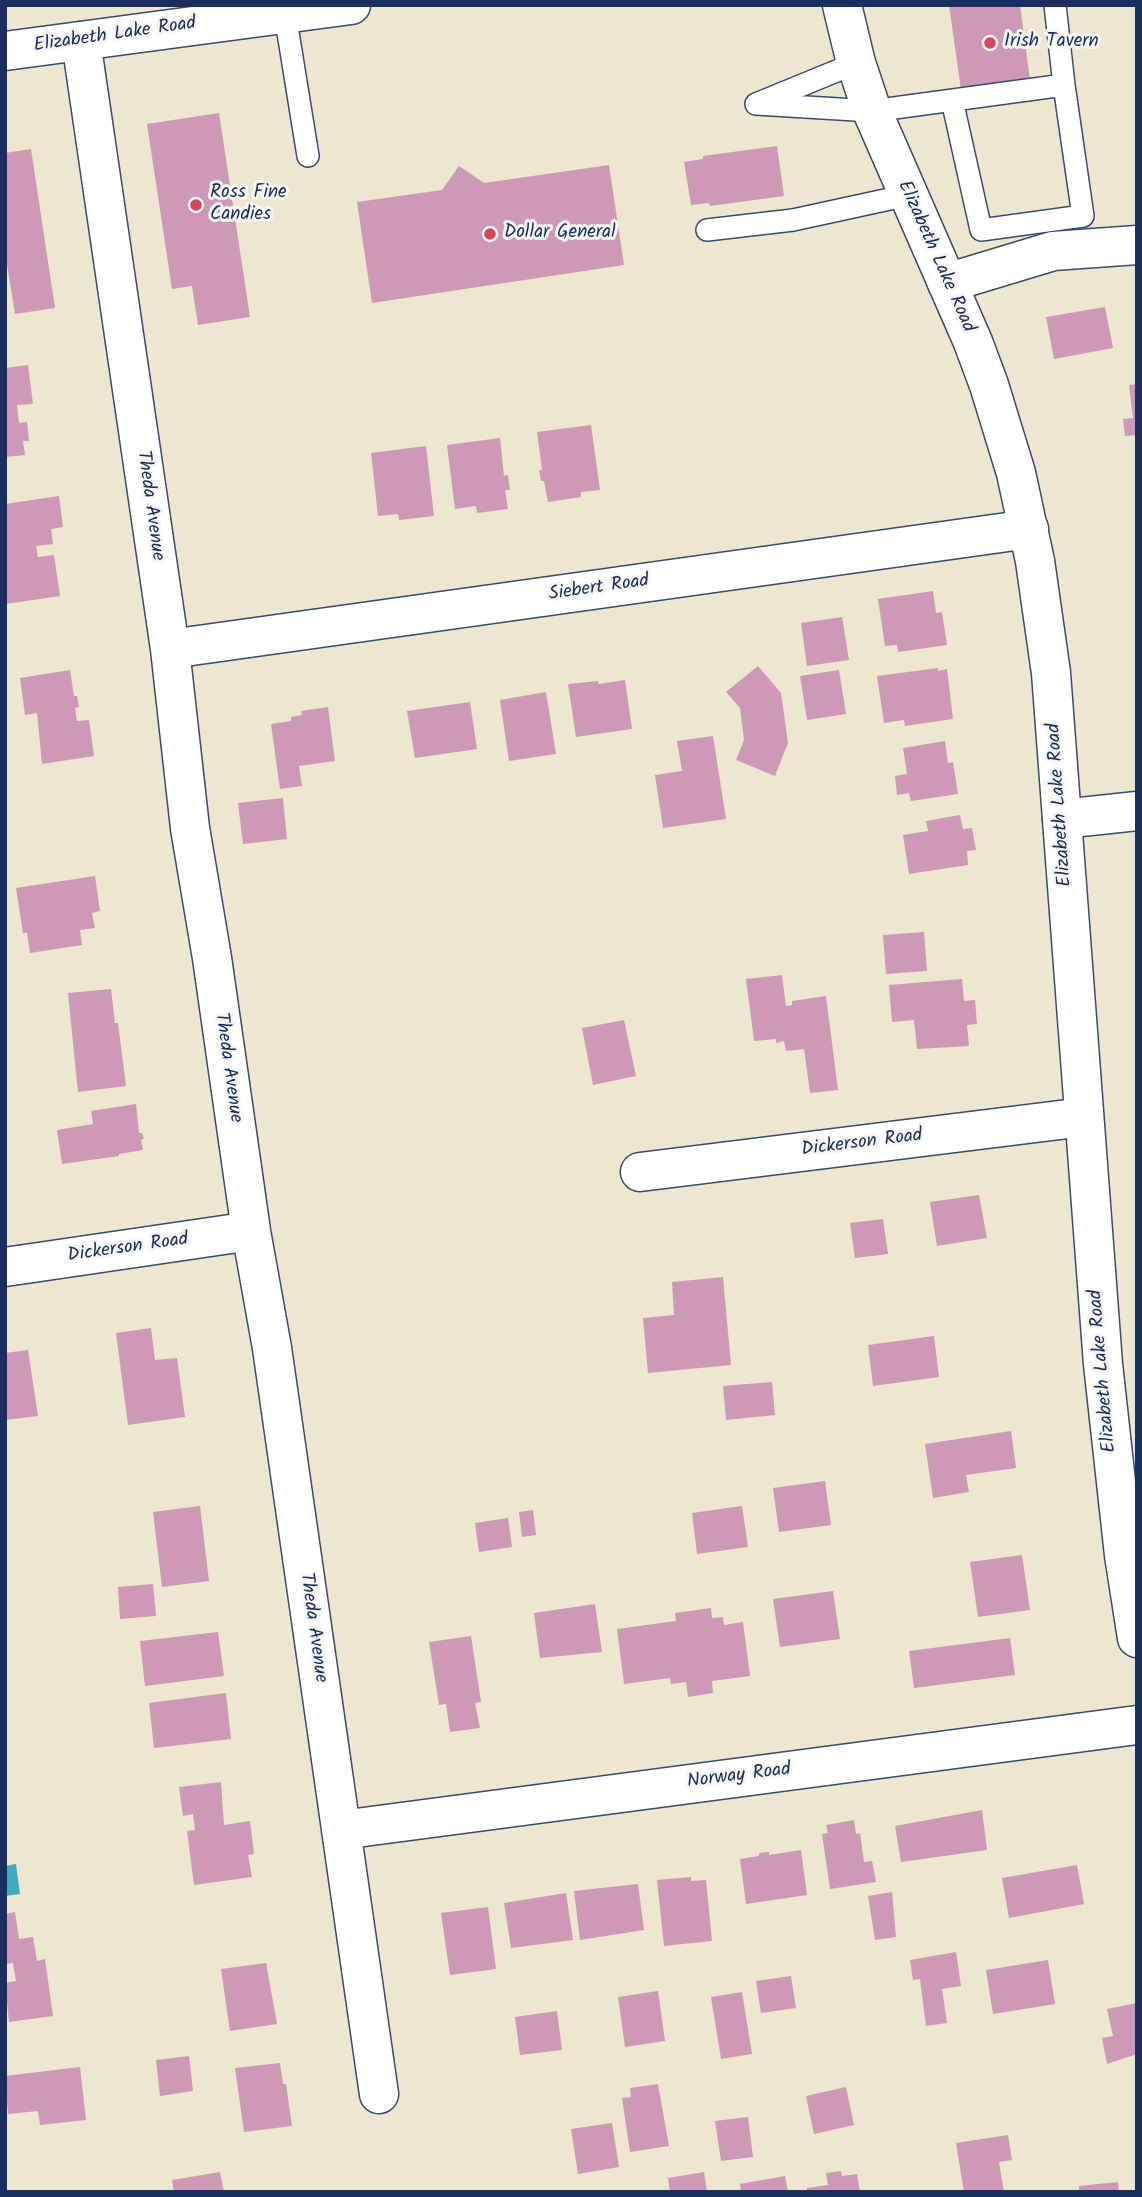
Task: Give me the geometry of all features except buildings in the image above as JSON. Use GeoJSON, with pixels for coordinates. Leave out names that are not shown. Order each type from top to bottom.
{"type":"FeatureCollection","features":[{"type":"Feature","properties":{"kind":"street","name":"Elizabeth Lake Road"},"geometry":{"type":"LineString","coordinates":[[5,51],[351,5]]}},
{"type":"Feature","properties":{"kind":"street","name":"Elizabeth Lake Road"},"geometry":{"type":"LineString","coordinates":[[842,5],[856,63],[872,111],[973,342],[1016,473],[1029,529],[1046,632],[1113,1465],[1137,1637]]}},
{"type":"Feature","properties":{"kind":"street","name":"Theda Avenue"},"geometry":{"type":"LineString","coordinates":[[81,41],[170,649],[190,828],[212,958],[251,1231],[272,1348],[379,2094]]}},
{"type":"Feature","properties":{"kind":"street"},"geometry":{"type":"LineString","coordinates":[[947,283],[1045,237],[1137,245]]}},
{"type":"Feature","properties":{"kind":"street","name":"Siebert Road"},"geometry":{"type":"LineString","coordinates":[[170,649],[1029,529]]}},
{"type":"Feature","properties":{"kind":"street"},"geometry":{"type":"LineString","coordinates":[[1062,819],[1137,811]]}},
{"type":"Feature","properties":{"kind":"street","name":"Dickerson Road"},"geometry":{"type":"LineString","coordinates":[[640,1172],[1084,1117]]}},
{"type":"Feature","properties":{"kind":"street","name":"Dickerson Road"},"geometry":{"type":"LineString","coordinates":[[5,1267],[251,1231]]}},
{"type":"Feature","properties":{"kind":"street","name":"Norway Road"},"geometry":{"type":"LineString","coordinates":[[341,1830],[1137,1725]]}},
{"type":"Feature","properties":{"kind":"lane"},"geometry":{"type":"LineString","coordinates":[[952,100],[981,230],[1045,237],[1083,216],[1055,5]]}},
{"type":"Feature","properties":{"kind":"lane"},"geometry":{"type":"LineString","coordinates":[[285,14],[308,156]]}},
{"type":"Feature","properties":{"kind":"lane"},"geometry":{"type":"LineString","coordinates":[[856,63],[756,104],[872,111],[1064,85]]}},
{"type":"Feature","properties":{"kind":"lane"},"geometry":{"type":"LineString","coordinates":[[707,230],[793,220],[908,195]]}},
{"type":"Feature","properties":{"kind":"water"},"geometry":{"type":"Polygon","coordinates":[[[16,1864],[20,1894],[5,1896],[5,1866],[16,1864]]]}},
{"type":"Feature","properties":{"kind":"place","name":"Irish Tavern"},"geometry":{"type":"Point","coordinates":[990,43]}},
{"type":"Feature","properties":{"kind":"place","name":"Ross Fine Candies"},"geometry":{"type":"Point","coordinates":[196,205]}},
{"type":"Feature","properties":{"kind":"place","name":"Dollar General"},"geometry":{"type":"Point","coordinates":[490,234]}}]}
